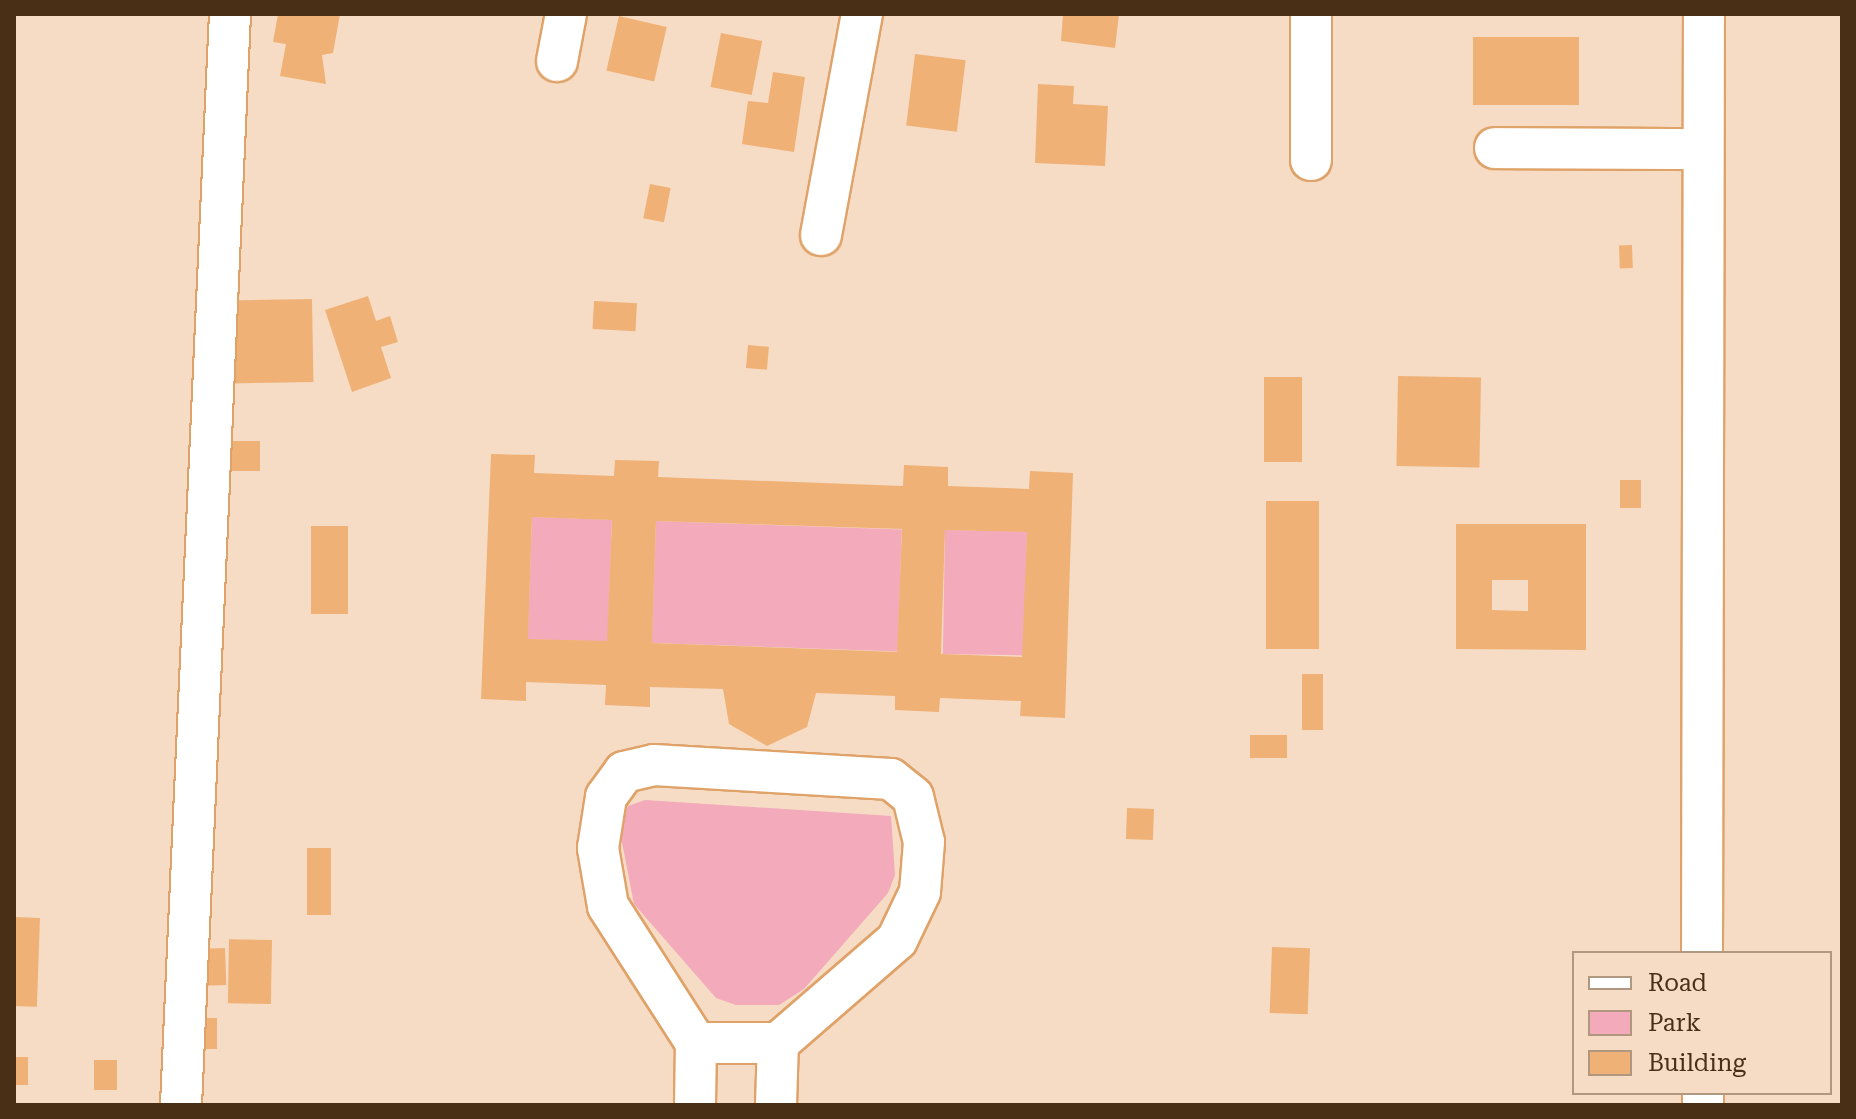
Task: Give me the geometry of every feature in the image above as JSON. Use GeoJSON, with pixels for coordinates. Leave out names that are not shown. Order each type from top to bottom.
{"type":"FeatureCollection","features":[{"type":"Feature","properties":{"kind":"street"},"geometry":{"type":"LineString","coordinates":[[181,1105],[230,14]]}},
{"type":"Feature","properties":{"kind":"street"},"geometry":{"type":"LineString","coordinates":[[557,61],[566,14]]}},
{"type":"Feature","properties":{"kind":"street"},"geometry":{"type":"LineString","coordinates":[[821,235],[862,14]]}},
{"type":"Feature","properties":{"kind":"street"},"geometry":{"type":"LineString","coordinates":[[1311,14],[1311,160]]}},
{"type":"Feature","properties":{"kind":"street"},"geometry":{"type":"LineString","coordinates":[[1702,951],[1704,14]]}},
{"type":"Feature","properties":{"kind":"street"},"geometry":{"type":"LineString","coordinates":[[1495,148],[1702,149]]}},
{"type":"Feature","properties":{"kind":"street"},"geometry":{"type":"LineString","coordinates":[[695,1105],[696,1043],[608,906],[598,848],[606,797],[624,772],[654,765],[891,779],[913,797],[924,842],[920,892],[897,940],[778,1043],[696,1043]]}},
{"type":"Feature","properties":{"kind":"street"},"geometry":{"type":"LineString","coordinates":[[776,1105],[778,1043]]}},
{"type":"Feature","properties":{"kind":"green space"},"geometry":{"type":"Polygon","coordinates":[[[532,517],[612,520],[608,642],[528,639],[532,517]]]}},
{"type":"Feature","properties":{"kind":"green space"},"geometry":{"type":"Polygon","coordinates":[[[656,521],[902,530],[898,652],[652,643],[656,521]]]}},
{"type":"Feature","properties":{"kind":"green space"},"geometry":{"type":"Polygon","coordinates":[[[945,530],[1027,531],[1025,655],[943,654],[945,530]]]}},
{"type":"Feature","properties":{"kind":"green space"},"geometry":{"type":"Polygon","coordinates":[[[645,800],[891,816],[895,875],[888,893],[804,989],[779,1005],[736,1005],[716,998],[634,904],[619,827],[628,806],[645,800]]]}},
{"type":"Feature","properties":{"kind":"building"},"geometry":{"type":"Polygon","coordinates":[[[278,14],[340,14],[333,53],[322,55],[326,84],[280,76],[286,44],[273,42],[278,14]]]}},
{"type":"Feature","properties":{"kind":"building"},"geometry":{"type":"Polygon","coordinates":[[[1063,14],[1119,14],[1115,48],[1061,41],[1063,14]]]}},
{"type":"Feature","properties":{"kind":"building"},"geometry":{"type":"Polygon","coordinates":[[[619,16],[667,27],[654,82],[606,71],[619,16]]]}},
{"type":"Feature","properties":{"kind":"building"},"geometry":{"type":"Polygon","coordinates":[[[721,33],[762,41],[752,95],[711,87],[721,33]]]}},
{"type":"Feature","properties":{"kind":"building"},"geometry":{"type":"Polygon","coordinates":[[[1473,37],[1579,37],[1579,105],[1473,105],[1473,37]]]}},
{"type":"Feature","properties":{"kind":"building"},"geometry":{"type":"Polygon","coordinates":[[[915,54],[966,60],[957,132],[906,125],[915,54]]]}},
{"type":"Feature","properties":{"kind":"building"},"geometry":{"type":"Polygon","coordinates":[[[773,72],[805,77],[794,152],[742,144],[748,101],[768,103],[773,72]]]}},
{"type":"Feature","properties":{"kind":"building"},"geometry":{"type":"Polygon","coordinates":[[[1038,84],[1074,86],[1073,104],[1108,106],[1105,166],[1035,163],[1038,84]]]}},
{"type":"Feature","properties":{"kind":"building"},"geometry":{"type":"Polygon","coordinates":[[[650,184],[671,188],[664,222],[643,218],[650,184]]]}},
{"type":"Feature","properties":{"kind":"building"},"geometry":{"type":"Polygon","coordinates":[[[1619,245],[1632,245],[1633,268],[1620,268],[1619,245]]]}},
{"type":"Feature","properties":{"kind":"building"},"geometry":{"type":"Polygon","coordinates":[[[368,296],[376,321],[390,316],[398,342],[381,347],[391,378],[352,392],[325,310],[368,296]]]}},
{"type":"Feature","properties":{"kind":"building"},"geometry":{"type":"Polygon","coordinates":[[[312,299],[313,382],[229,383],[228,300],[312,299]]]}},
{"type":"Feature","properties":{"kind":"building"},"geometry":{"type":"Polygon","coordinates":[[[594,301],[637,303],[635,331],[593,329],[594,301]]]}},
{"type":"Feature","properties":{"kind":"building"},"geometry":{"type":"Polygon","coordinates":[[[748,345],[769,347],[767,370],[746,368],[748,345]]]}},
{"type":"Feature","properties":{"kind":"building"},"geometry":{"type":"Polygon","coordinates":[[[1398,376],[1481,377],[1479,467],[1396,466],[1398,376]]]}},
{"type":"Feature","properties":{"kind":"building"},"geometry":{"type":"Polygon","coordinates":[[[1264,377],[1302,377],[1302,462],[1264,462],[1264,377]]]}},
{"type":"Feature","properties":{"kind":"building"},"geometry":{"type":"Polygon","coordinates":[[[228,441],[260,441],[260,471],[228,471],[228,441]]]}},
{"type":"Feature","properties":{"kind":"building"},"geometry":{"type":"Polygon","coordinates":[[[491,454],[535,455],[534,473],[614,476],[615,460],[659,461],[658,477],[903,486],[904,465],[948,467],[948,486],[1029,489],[1030,471],[1073,473],[1065,718],[1020,716],[1021,701],[940,698],[939,712],[895,710],[895,696],[816,693],[807,727],[767,746],[729,724],[723,689],[650,687],[650,707],[605,705],[606,685],[526,682],[526,701],[481,699],[491,454]],[[532,517],[528,639],[607,641],[612,520],[532,517]],[[656,521],[652,643],[897,652],[902,529],[656,521]],[[945,530],[941,654],[1022,657],[1027,532],[945,530]]]}},
{"type":"Feature","properties":{"kind":"building"},"geometry":{"type":"Polygon","coordinates":[[[1620,480],[1641,480],[1641,508],[1620,508],[1620,480]]]}},
{"type":"Feature","properties":{"kind":"building"},"geometry":{"type":"Polygon","coordinates":[[[1266,501],[1319,501],[1319,649],[1266,649],[1266,501]]]}},
{"type":"Feature","properties":{"kind":"building"},"geometry":{"type":"Polygon","coordinates":[[[1456,524],[1586,524],[1586,650],[1456,649],[1456,524]],[[1492,580],[1492,610],[1528,611],[1528,580],[1492,580]]]}},
{"type":"Feature","properties":{"kind":"building"},"geometry":{"type":"Polygon","coordinates":[[[311,526],[348,526],[348,614],[311,614],[311,526]]]}},
{"type":"Feature","properties":{"kind":"building"},"geometry":{"type":"Polygon","coordinates":[[[1302,674],[1323,674],[1323,730],[1302,730],[1302,674]]]}},
{"type":"Feature","properties":{"kind":"building"},"geometry":{"type":"Polygon","coordinates":[[[1250,735],[1287,735],[1287,758],[1250,758],[1250,735]]]}},
{"type":"Feature","properties":{"kind":"building"},"geometry":{"type":"Polygon","coordinates":[[[1127,808],[1154,809],[1153,840],[1126,839],[1127,808]]]}},
{"type":"Feature","properties":{"kind":"building"},"geometry":{"type":"Polygon","coordinates":[[[307,848],[331,848],[331,915],[307,915],[307,848]]]}},
{"type":"Feature","properties":{"kind":"building"},"geometry":{"type":"Polygon","coordinates":[[[14,917],[40,918],[37,1007],[14,1006],[14,917]]]}},
{"type":"Feature","properties":{"kind":"building"},"geometry":{"type":"Polygon","coordinates":[[[229,939],[272,940],[271,1004],[228,1003],[229,939]]]}},
{"type":"Feature","properties":{"kind":"building"},"geometry":{"type":"Polygon","coordinates":[[[1272,947],[1310,948],[1308,1014],[1270,1013],[1272,947]]]}},
{"type":"Feature","properties":{"kind":"building"},"geometry":{"type":"Polygon","coordinates":[[[225,948],[226,985],[198,986],[197,949],[225,948]]]}},
{"type":"Feature","properties":{"kind":"building"},"geometry":{"type":"Polygon","coordinates":[[[193,1018],[217,1018],[217,1049],[193,1049],[193,1018]]]}},
{"type":"Feature","properties":{"kind":"building"},"geometry":{"type":"Polygon","coordinates":[[[14,1057],[28,1057],[28,1085],[14,1085],[14,1057]]]}},
{"type":"Feature","properties":{"kind":"building"},"geometry":{"type":"Polygon","coordinates":[[[94,1060],[117,1060],[117,1090],[94,1090],[94,1060]]]}}]}
